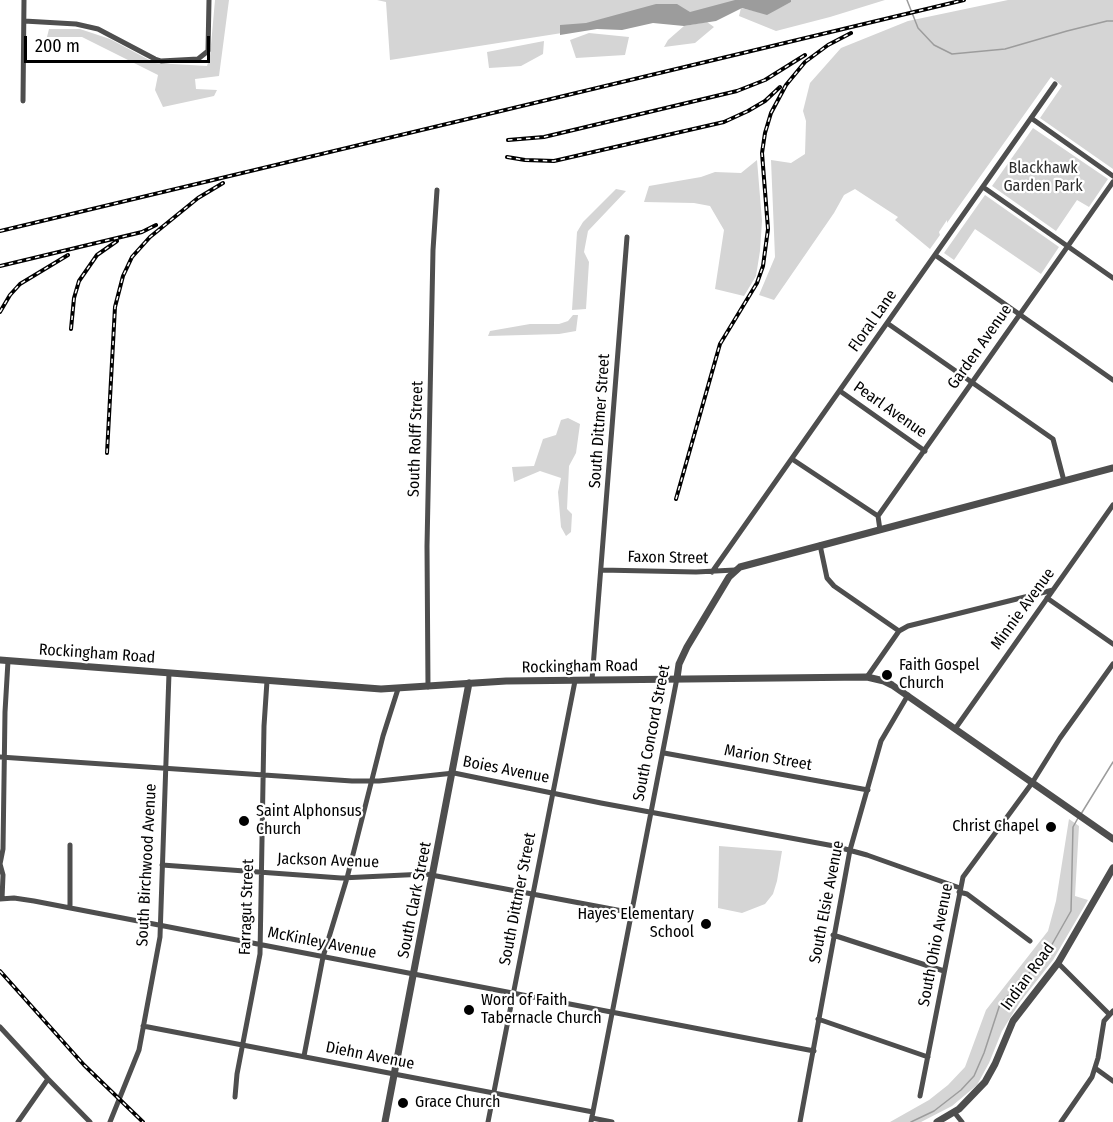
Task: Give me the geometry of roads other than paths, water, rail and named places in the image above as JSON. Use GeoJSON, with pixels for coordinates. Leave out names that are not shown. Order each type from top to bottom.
{"type":"FeatureCollection","features":[{"type":"Feature","properties":{"kind":"street"},"geometry":{"type":"LineString","coordinates":[[23,101],[24,0]]}},
{"type":"Feature","properties":{"kind":"street"},"geometry":{"type":"LineString","coordinates":[[24,21],[76,24],[98,29],[155,59],[198,59],[207,51],[209,0]]}},
{"type":"Feature","properties":{"kind":"street","name":"Floral Lane"},"geometry":{"type":"LineString","coordinates":[[712,572],[1055,84]]}},
{"type":"Feature","properties":{"kind":"street"},"geometry":{"type":"LineString","coordinates":[[1031,118],[1113,176]]}},
{"type":"Feature","properties":{"kind":"street","name":"Garden Avenue"},"geometry":{"type":"LineString","coordinates":[[878,516],[1113,182]]}},
{"type":"Feature","properties":{"kind":"street"},"geometry":{"type":"LineString","coordinates":[[983,187],[1113,278]]}},
{"type":"Feature","properties":{"kind":"street","name":"South Rolff Street"},"geometry":{"type":"LineString","coordinates":[[428,687],[427,546],[437,190]]}},
{"type":"Feature","properties":{"kind":"street","name":"South Dittmer Street"},"geometry":{"type":"LineString","coordinates":[[592,680],[627,237]]}},
{"type":"Feature","properties":{"kind":"street"},"geometry":{"type":"LineString","coordinates":[[935,255],[1113,380]]}},
{"type":"Feature","properties":{"kind":"street"},"geometry":{"type":"LineString","coordinates":[[887,323],[1053,439],[1064,481]]}},
{"type":"Feature","properties":{"kind":"street","name":"Pearl Avenue"},"geometry":{"type":"LineString","coordinates":[[840,391],[924,451]]}},
{"type":"Feature","properties":{"kind":"street"},"geometry":{"type":"LineString","coordinates":[[792,459],[878,516],[880,530]]}},
{"type":"Feature","properties":{"kind":"street"},"geometry":{"type":"LineString","coordinates":[[735,570],[746,564],[1113,468]]}},
{"type":"Feature","properties":{"kind":"street","name":"Minnie Avenue"},"geometry":{"type":"LineString","coordinates":[[955,729],[1113,505]]}},
{"type":"Feature","properties":{"kind":"street"},"geometry":{"type":"LineString","coordinates":[[1106,515],[1113,519]]}},
{"type":"Feature","properties":{"kind":"street"},"geometry":{"type":"LineString","coordinates":[[820,545],[827,578],[834,586],[899,632]]}},
{"type":"Feature","properties":{"kind":"street","name":"Faxon Street"},"geometry":{"type":"LineString","coordinates":[[601,570],[712,572],[735,570]]}},
{"type":"Feature","properties":{"kind":"street","name":"South Concord Street"},"geometry":{"type":"LineString","coordinates":[[592,1117],[633,913],[650,812],[664,753],[679,664],[725,582],[735,570]]}},
{"type":"Feature","properties":{"kind":"street"},"geometry":{"type":"LineString","coordinates":[[867,677],[899,632],[908,626],[1053,590]]}},
{"type":"Feature","properties":{"kind":"street"},"geometry":{"type":"LineString","coordinates":[[1047,598],[1113,644]]}},
{"type":"Feature","properties":{"kind":"street","name":"Rockingham Road"},"geometry":{"type":"LineString","coordinates":[[0,660],[398,689],[470,683],[677,678],[867,677],[884,681],[908,695],[1113,839]]}},
{"type":"Feature","properties":{"kind":"street","name":"McKinley Avenue"},"geometry":{"type":"LineString","coordinates":[[8,661],[2,757],[3,849],[0,864],[3,875],[1,899],[14,898],[69,908],[814,1051]]}},
{"type":"Feature","properties":{"kind":"street","name":"South Ohio Avenue"},"geometry":{"type":"LineString","coordinates":[[920,1096],[963,877],[1032,783],[1060,738],[1113,664]]}},
{"type":"Feature","properties":{"kind":"street","name":"South Birchwood Avenue"},"geometry":{"type":"LineString","coordinates":[[110,1122],[139,1050],[160,926],[169,673]]}},
{"type":"Feature","properties":{"kind":"street","name":"Farragut Street"},"geometry":{"type":"LineString","coordinates":[[235,1096],[260,945],[267,681]]}},
{"type":"Feature","properties":{"kind":"street","name":"South Dittmer Street"},"geometry":{"type":"LineString","coordinates":[[488,1122],[575,681]]}},
{"type":"Feature","properties":{"kind":"street","name":"South Clark Street"},"geometry":{"type":"LineString","coordinates":[[385,1122],[470,683]]}},
{"type":"Feature","properties":{"kind":"street"},"geometry":{"type":"LineString","coordinates":[[304,1056],[323,957],[347,878],[371,781],[398,689]]}},
{"type":"Feature","properties":{"kind":"street","name":"South Elsie Avenue"},"geometry":{"type":"LineString","coordinates":[[800,1122],[850,850],[881,741],[908,695]]}},
{"type":"Feature","properties":{"kind":"street","name":"Marion Street"},"geometry":{"type":"LineString","coordinates":[[664,753],[868,790]]}},
{"type":"Feature","properties":{"kind":"street","name":"Boies Avenue"},"geometry":{"type":"LineString","coordinates":[[2,757],[371,781],[454,773],[850,850],[967,894],[1030,941]]}},
{"type":"Feature","properties":{"kind":"street"},"geometry":{"type":"LineString","coordinates":[[69,908],[70,845]]}},
{"type":"Feature","properties":{"kind":"street","name":"Jackson Avenue"},"geometry":{"type":"LineString","coordinates":[[162,865],[347,878],[426,874],[633,913]]}},
{"type":"Feature","properties":{"kind":"street","name":"Indian Road"},"geometry":{"type":"LineString","coordinates":[[937,1122],[968,1102],[985,1082],[995,1065],[1013,1021],[1058,963],[1113,868]]}},
{"type":"Feature","properties":{"kind":"street"},"geometry":{"type":"LineString","coordinates":[[833,935],[944,970]]}},
{"type":"Feature","properties":{"kind":"street"},"geometry":{"type":"LineString","coordinates":[[1058,963],[1111,1012],[1104,1021],[1098,1058],[1088,1084],[1061,1122]]}},
{"type":"Feature","properties":{"kind":"street"},"geometry":{"type":"LineString","coordinates":[[818,1019],[928,1058]]}},
{"type":"Feature","properties":{"kind":"street","name":"Diehn Avenue"},"geometry":{"type":"LineString","coordinates":[[143,1026],[494,1093],[612,1122]]}},
{"type":"Feature","properties":{"kind":"street"},"geometry":{"type":"LineString","coordinates":[[0,1027],[90,1122]]}},
{"type":"Feature","properties":{"kind":"street"},"geometry":{"type":"LineString","coordinates":[[1095,1068],[1113,1081]]}},
{"type":"Feature","properties":{"kind":"street"},"geometry":{"type":"LineString","coordinates":[[18,1122],[48,1079]]}},
{"type":"Feature","properties":{"kind":"street"},"geometry":{"type":"LineString","coordinates":[[954,1112],[962,1122]]}},
{"type":"Feature","properties":{"kind":"waterway"},"geometry":{"type":"LineString","coordinates":[[907,0],[918,28],[934,45],[952,54],[1005,49],[1067,31],[1113,21]]}},
{"type":"Feature","properties":{"kind":"waterway"},"geometry":{"type":"LineString","coordinates":[[1081,814],[1113,762]]}},
{"type":"Feature","properties":{"kind":"waterway"},"geometry":{"type":"LineString","coordinates":[[911,1122],[934,1111],[961,1090],[974,1076],[1000,1004],[1046,955],[1071,911],[1073,827],[1078,818]]}},
{"type":"Feature","properties":{"kind":"railway"},"geometry":{"type":"LineString","coordinates":[[0,231],[964,0]]}},
{"type":"Feature","properties":{"kind":"railway"},"geometry":{"type":"LineString","coordinates":[[676,499],[720,344],[757,283],[763,266],[768,229],[762,153],[771,113],[786,85],[805,62],[828,45],[851,33]]}},
{"type":"Feature","properties":{"kind":"railway"},"geometry":{"type":"LineString","coordinates":[[508,140],[544,137],[737,91],[765,80],[805,55]]}},
{"type":"Feature","properties":{"kind":"railway"},"geometry":{"type":"LineString","coordinates":[[507,157],[554,161],[724,122],[765,101],[780,87]]}},
{"type":"Feature","properties":{"kind":"railway"},"geometry":{"type":"LineString","coordinates":[[107,453],[115,307],[123,276],[132,257],[150,237],[198,198],[223,183]]}},
{"type":"Feature","properties":{"kind":"railway"},"geometry":{"type":"LineString","coordinates":[[0,266],[142,232],[156,225]]}},
{"type":"Feature","properties":{"kind":"railway"},"geometry":{"type":"LineString","coordinates":[[71,329],[74,298],[79,281],[97,255],[117,241]]}},
{"type":"Feature","properties":{"kind":"railway"},"geometry":{"type":"LineString","coordinates":[[0,312],[20,284],[68,255]]}},
{"type":"Feature","properties":{"kind":"railway"},"geometry":{"type":"LineString","coordinates":[[0,971],[84,1065],[143,1122]]}},
{"type":"Feature","properties":{"kind":"place","name":"Faith Gospel Church"},"geometry":{"type":"Point","coordinates":[887,675]}},
{"type":"Feature","properties":{"kind":"place","name":"Saint Alphonsus Church"},"geometry":{"type":"Point","coordinates":[244,821]}},
{"type":"Feature","properties":{"kind":"place","name":"Christ Chapel"},"geometry":{"type":"Point","coordinates":[1051,827]}},
{"type":"Feature","properties":{"kind":"place","name":"Hayes Elementary School"},"geometry":{"type":"Point","coordinates":[706,924]}},
{"type":"Feature","properties":{"kind":"place","name":"Word of Faith Tabernacle Church"},"geometry":{"type":"Point","coordinates":[469,1010]}},
{"type":"Feature","properties":{"kind":"place","name":"Grace Church"},"geometry":{"type":"Point","coordinates":[403,1103]}},
{"type":"Feature","properties":{"kind":"park label","name":"Blackhawk Garden Park"},"geometry":{"type":"Point","coordinates":[1043,178]}}]}
